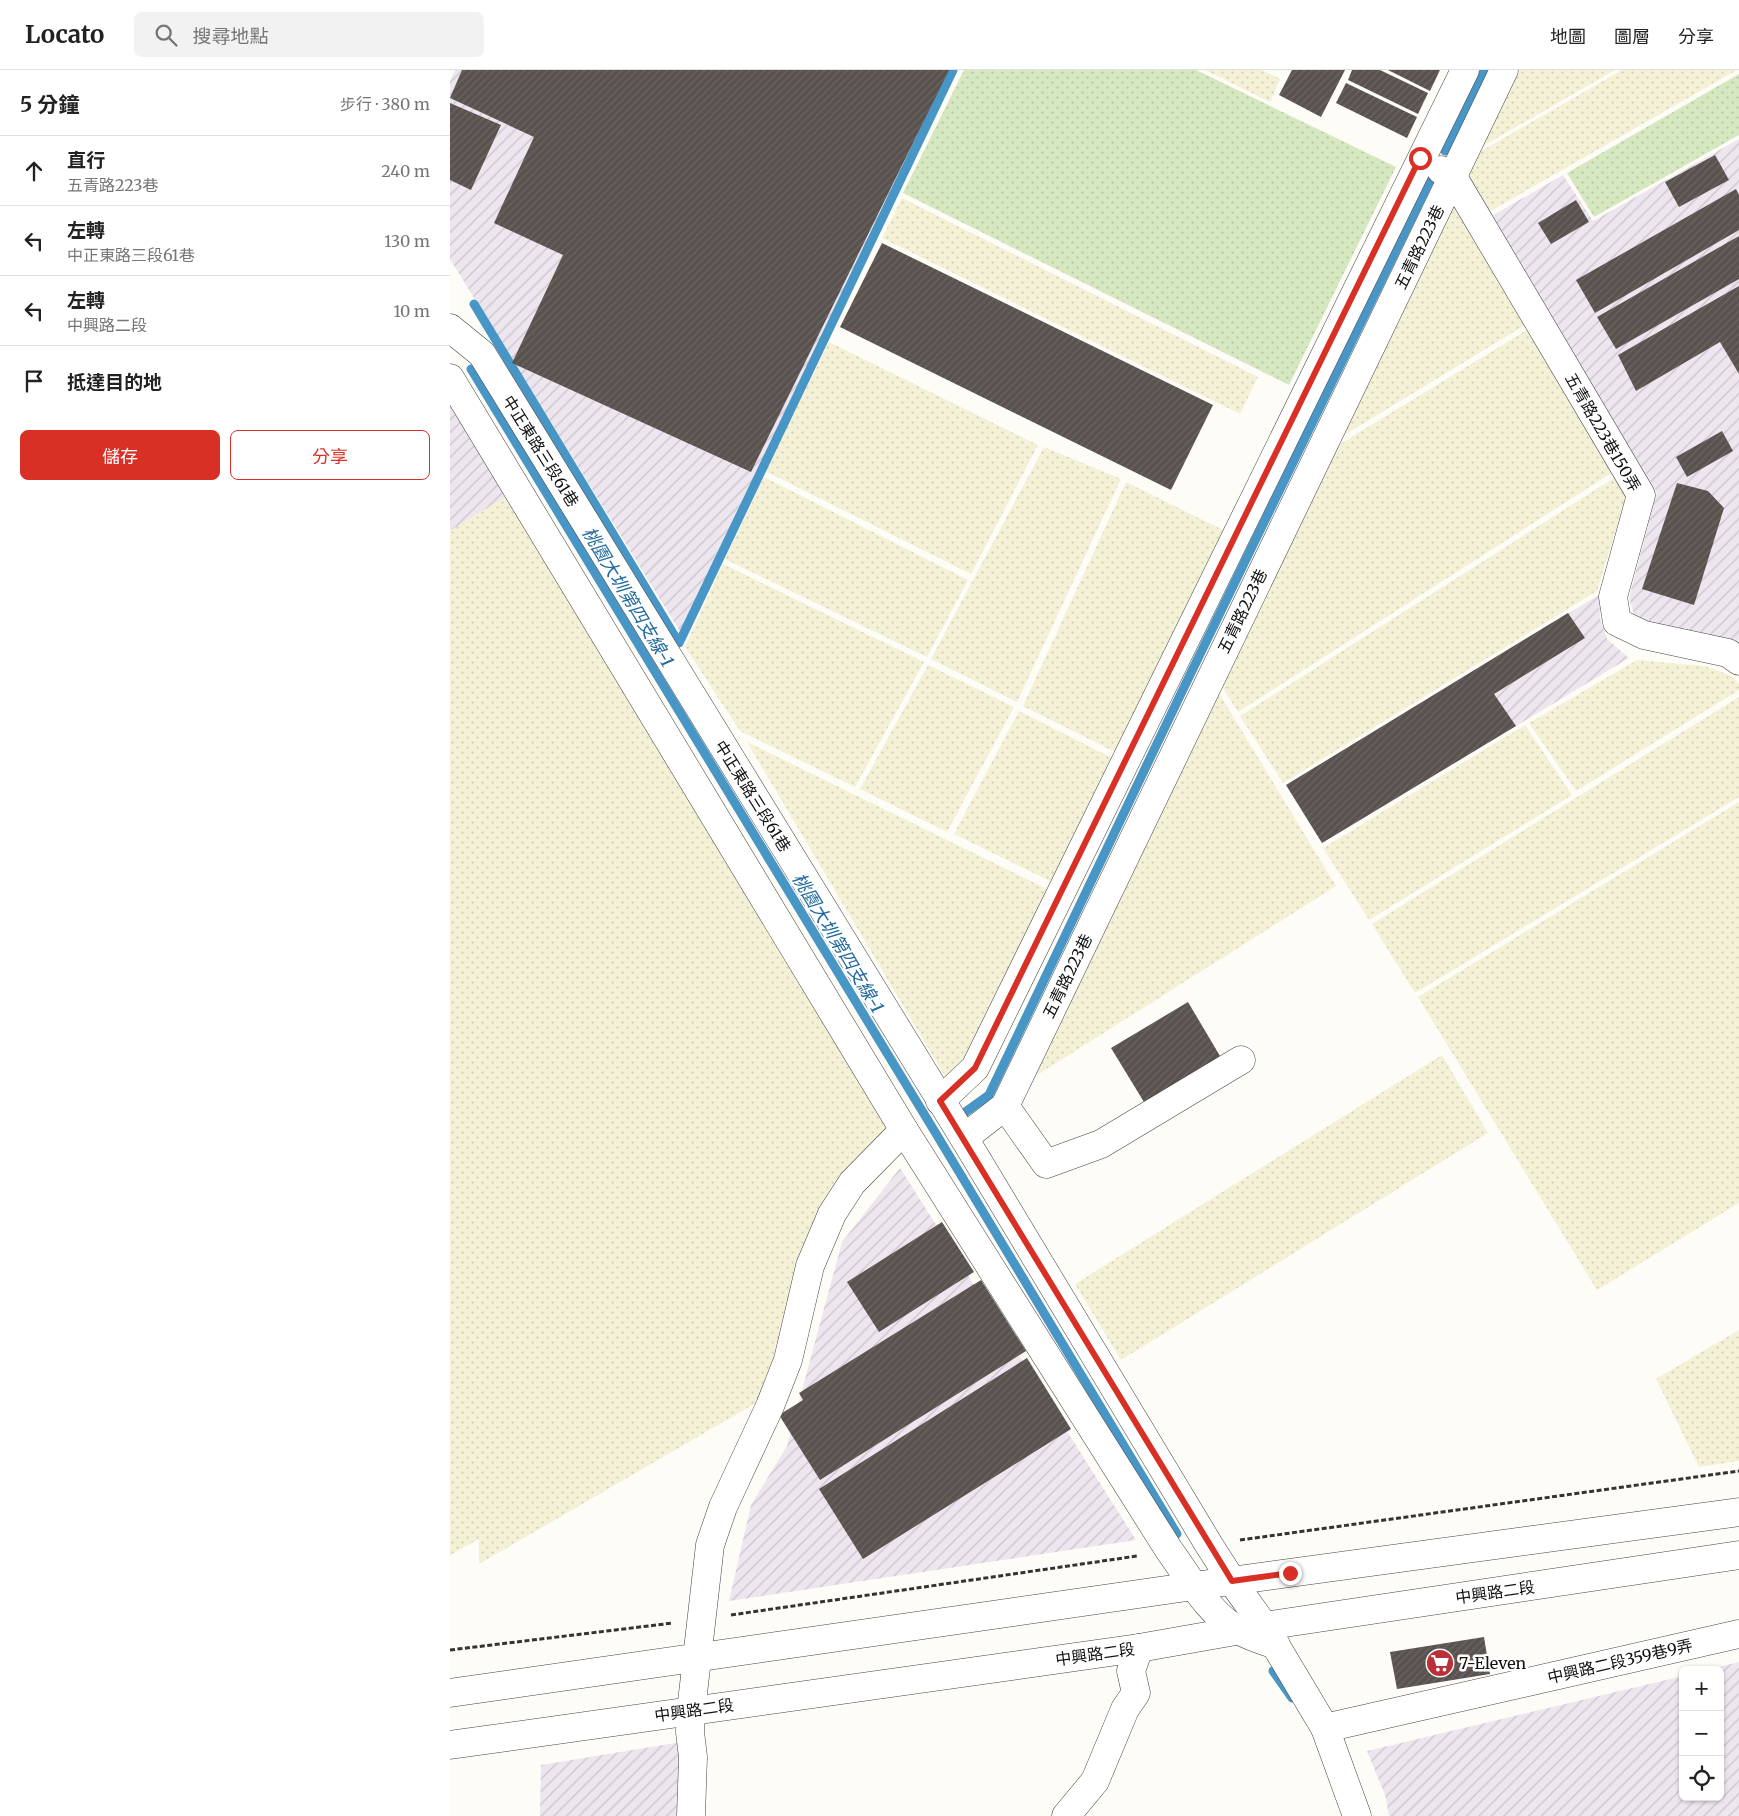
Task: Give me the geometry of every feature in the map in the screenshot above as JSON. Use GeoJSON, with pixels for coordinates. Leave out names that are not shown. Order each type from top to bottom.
{"type":"FeatureCollection","features":[{"type":"Feature","properties":{"kind":"street"},"geometry":{"type":"LineString","coordinates":[[940,1101],[975,1068],[1420,158],[1465,70]]}},
{"type":"Feature","properties":{"kind":"street","name":"五青路223巷"},"geometry":{"type":"LineString","coordinates":[[964,1138],[1005,1106],[1504,70]]}},
{"type":"Feature","properties":{"kind":"street","name":"五青路223巷150弄"},"geometry":{"type":"LineString","coordinates":[[1420,158],[1453,177],[1641,495],[1613,597],[1617,622],[1644,635],[1728,653],[1739,661]]}},
{"type":"Feature","properties":{"kind":"street","name":"中正東路三段61巷"},"geometry":{"type":"LineString","coordinates":[[450,328],[482,354],[964,1138],[1232,1581],[1260,1634],[1325,1728],[1357,1816]]}},
{"type":"Feature","properties":{"kind":"street"},"geometry":{"type":"LineString","coordinates":[[450,378],[904,1130],[1169,1550],[1194,1586],[1217,1613],[1260,1634]]}},
{"type":"Feature","properties":{"kind":"street"},"geometry":{"type":"LineString","coordinates":[[1005,1106],[1046,1164],[1101,1144],[1241,1060]]}},
{"type":"Feature","properties":{"kind":"street"},"geometry":{"type":"LineString","coordinates":[[691,1816],[693,1757],[690,1732],[691,1710],[710,1545],[788,1360],[810,1266],[832,1214],[852,1183],[904,1130]]}},
{"type":"Feature","properties":{"kind":"street"},"geometry":{"type":"LineString","coordinates":[[450,1692],[1194,1586],[1739,1512]]}},
{"type":"Feature","properties":{"kind":"street","name":"中興路二段"},"geometry":{"type":"LineString","coordinates":[[450,1745],[1139,1648],[1260,1634],[1739,1556]]}},
{"type":"Feature","properties":{"kind":"street","name":"中興路二段359巷9弄"},"geometry":{"type":"LineString","coordinates":[[1325,1728],[1739,1634]]}},
{"type":"Feature","properties":{"kind":"street"},"geometry":{"type":"LineString","coordinates":[[1066,1816],[1095,1781],[1125,1709],[1136,1693],[1131,1671],[1139,1648]]}},
{"type":"Feature","properties":{"kind":"path"},"geometry":{"type":"LineString","coordinates":[[1235,1541],[1739,1470]]}},
{"type":"Feature","properties":{"kind":"path"},"geometry":{"type":"LineString","coordinates":[[450,1650],[702,1619],[1136,1556]]}},
{"type":"Feature","properties":{"kind":"shaded area"},"geometry":{"type":"Polygon","coordinates":[[[455,70],[952,70],[681,633],[450,259],[450,81],[455,70]]]}},
{"type":"Feature","properties":{"kind":"shaded area"},"geometry":{"type":"Polygon","coordinates":[[[1205,70],[1262,70],[1280,79],[1270,102],[1205,70]]]}},
{"type":"Feature","properties":{"kind":"shaded area"},"geometry":{"type":"Polygon","coordinates":[[[1515,70],[1615,70],[1478,149],[1515,70]]]}},
{"type":"Feature","properties":{"kind":"shaded area"},"geometry":{"type":"Polygon","coordinates":[[[1622,70],[1737,70],[1487,213],[1475,192],[1468,171],[1476,154],[1622,70]]]}},
{"type":"Feature","properties":{"kind":"shaded area"},"geometry":{"type":"Polygon","coordinates":[[[1739,139],[1739,644],[1718,638],[1663,630],[1634,615],[1629,598],[1657,492],[1490,217],[1563,175],[1593,221],[1739,139]]]}},
{"type":"Feature","properties":{"kind":"shaded area"},"geometry":{"type":"Polygon","coordinates":[[[902,198],[1258,377],[1240,414],[882,238],[902,198]]]}},
{"type":"Feature","properties":{"kind":"shaded area"},"geometry":{"type":"Polygon","coordinates":[[[1451,200],[1525,325],[1333,442],[1451,200]]]}},
{"type":"Feature","properties":{"kind":"shaded area"},"geometry":{"type":"Polygon","coordinates":[[[1527,330],[1613,472],[1238,712],[1219,682],[1327,452],[1527,330]]]}},
{"type":"Feature","properties":{"kind":"shaded area"},"geometry":{"type":"Polygon","coordinates":[[[829,342],[1038,445],[971,574],[765,471],[829,342]]]}},
{"type":"Feature","properties":{"kind":"shaded area"},"geometry":{"type":"Polygon","coordinates":[[[450,403],[507,496],[450,531],[450,403]]]}},
{"type":"Feature","properties":{"kind":"shaded area"},"geometry":{"type":"Polygon","coordinates":[[[1044,447],[1121,479],[1017,702],[931,659],[1044,447]]]}},
{"type":"Feature","properties":{"kind":"shaded area"},"geometry":{"type":"Polygon","coordinates":[[[1617,476],[1627,494],[1597,591],[1283,783],[1240,716],[1617,476]]]}},
{"type":"Feature","properties":{"kind":"shaded area"},"geometry":{"type":"Polygon","coordinates":[[[764,477],[968,580],[927,657],[725,559],[764,477]]]}},
{"type":"Feature","properties":{"kind":"shaded area"},"geometry":{"type":"Polygon","coordinates":[[[1126,482],[1225,531],[1117,753],[1023,706],[1126,482]]]}},
{"type":"Feature","properties":{"kind":"shaded area"},"geometry":{"type":"Polygon","coordinates":[[[507,496],[888,1115],[886,1132],[820,1219],[782,1358],[761,1400],[479,1564],[479,1539],[450,1555],[450,531],[507,496]]]}},
{"type":"Feature","properties":{"kind":"shaded area"},"geometry":{"type":"Polygon","coordinates":[[[723,564],[924,662],[855,787],[740,731],[685,647],[723,564]]]}},
{"type":"Feature","properties":{"kind":"shaded area"},"geometry":{"type":"Polygon","coordinates":[[[1599,595],[1600,618],[1607,639],[1629,658],[1322,843],[1286,785],[1599,595]]]}},
{"type":"Feature","properties":{"kind":"shaded area"},"geometry":{"type":"Polygon","coordinates":[[[1637,660],[1704,666],[1732,676],[1739,684],[1739,690],[1576,791],[1529,723],[1637,660]]]}},
{"type":"Feature","properties":{"kind":"shaded area"},"geometry":{"type":"Polygon","coordinates":[[[928,665],[1014,707],[947,832],[860,789],[928,665]]]}},
{"type":"Feature","properties":{"kind":"shaded area"},"geometry":{"type":"Polygon","coordinates":[[[1217,690],[1336,886],[1023,1084],[1217,690]]]}},
{"type":"Feature","properties":{"kind":"shaded area"},"geometry":{"type":"Polygon","coordinates":[[[1739,697],[1739,797],[1415,993],[1372,924],[1739,697]]]}},
{"type":"Feature","properties":{"kind":"shaded area"},"geometry":{"type":"Polygon","coordinates":[[[1019,711],[1114,759],[1052,882],[954,834],[1019,711]]]}},
{"type":"Feature","properties":{"kind":"shaded area"},"geometry":{"type":"Polygon","coordinates":[[[1525,725],[1572,795],[1369,920],[1323,848],[1525,725]]]}},
{"type":"Feature","properties":{"kind":"shaded area"},"geometry":{"type":"Polygon","coordinates":[[[747,742],[1049,890],[964,1063],[946,1078],[747,742]]]}},
{"type":"Feature","properties":{"kind":"shaded area"},"geometry":{"type":"Polygon","coordinates":[[[1739,802],[1739,1203],[1597,1290],[1418,997],[1739,802]]]}},
{"type":"Feature","properties":{"kind":"shaded area"},"geometry":{"type":"Polygon","coordinates":[[[1442,1055],[1488,1133],[1121,1360],[1075,1284],[1442,1055]]]}},
{"type":"Feature","properties":{"kind":"shaded area"},"geometry":{"type":"Polygon","coordinates":[[[900,1168],[1136,1540],[729,1601],[751,1505],[787,1446],[842,1242],[900,1168]]]}},
{"type":"Feature","properties":{"kind":"shaded area"},"geometry":{"type":"Polygon","coordinates":[[[1739,1330],[1739,1461],[1699,1467],[1656,1379],[1739,1330]]]}},
{"type":"Feature","properties":{"kind":"shaded area"},"geometry":{"type":"Polygon","coordinates":[[[1739,1662],[1739,1816],[1389,1816],[1385,1795],[1367,1751],[1679,1677],[1679,1801],[1724,1801],[1723,1666],[1739,1662]]]}},
{"type":"Feature","properties":{"kind":"shaded area"},"geometry":{"type":"Polygon","coordinates":[[[681,1742],[682,1816],[540,1816],[541,1765],[681,1742]]]}},
{"type":"Feature","properties":{"kind":"green space"},"geometry":{"type":"Polygon","coordinates":[[[964,70],[1196,70],[1396,167],[1289,385],[903,193],[964,70]]]}},
{"type":"Feature","properties":{"kind":"green space"},"geometry":{"type":"Polygon","coordinates":[[[1739,74],[1739,135],[1594,217],[1567,173],[1739,74]]]}},
{"type":"Feature","properties":{"kind":"building"},"geometry":{"type":"Polygon","coordinates":[[[462,70],[949,70],[751,472],[512,363],[563,255],[494,223],[534,137],[450,98],[462,70]]]}},
{"type":"Feature","properties":{"kind":"building"},"geometry":{"type":"Polygon","coordinates":[[[1292,70],[1345,70],[1321,117],[1279,95],[1292,70]]]}},
{"type":"Feature","properties":{"kind":"building"},"geometry":{"type":"Polygon","coordinates":[[[1352,70],[1380,70],[1428,93],[1418,114],[1348,80],[1352,70]]]}},
{"type":"Feature","properties":{"kind":"building"},"geometry":{"type":"Polygon","coordinates":[[[1388,70],[1440,70],[1430,91],[1388,70]]]}},
{"type":"Feature","properties":{"kind":"building"},"geometry":{"type":"Polygon","coordinates":[[[1346,83],[1417,117],[1407,138],[1336,103],[1346,83]]]}},
{"type":"Feature","properties":{"kind":"building"},"geometry":{"type":"Polygon","coordinates":[[[450,103],[501,125],[471,190],[450,180],[450,103]]]}},
{"type":"Feature","properties":{"kind":"building"},"geometry":{"type":"Polygon","coordinates":[[[1715,155],[1729,180],[1679,207],[1665,182],[1715,155]]]}},
{"type":"Feature","properties":{"kind":"building"},"geometry":{"type":"Polygon","coordinates":[[[1736,189],[1739,195],[1739,230],[1595,313],[1576,280],[1736,189]]]}},
{"type":"Feature","properties":{"kind":"building"},"geometry":{"type":"Polygon","coordinates":[[[1576,200],[1589,222],[1551,244],[1538,223],[1576,200]]]}},
{"type":"Feature","properties":{"kind":"building"},"geometry":{"type":"Polygon","coordinates":[[[1739,236],[1739,279],[1616,349],[1597,317],[1739,236]]]}},
{"type":"Feature","properties":{"kind":"building"},"geometry":{"type":"Polygon","coordinates":[[[882,243],[1213,405],[1171,490],[840,327],[882,243]]]}},
{"type":"Feature","properties":{"kind":"building"},"geometry":{"type":"Polygon","coordinates":[[[1739,286],[1739,374],[1720,342],[1636,391],[1618,355],[1739,286]]]}},
{"type":"Feature","properties":{"kind":"building"},"geometry":{"type":"Polygon","coordinates":[[[1722,431],[1733,451],[1687,477],[1676,457],[1722,431]]]}},
{"type":"Feature","properties":{"kind":"building"},"geometry":{"type":"Polygon","coordinates":[[[1677,483],[1708,491],[1724,508],[1694,605],[1642,589],[1677,483]]]}},
{"type":"Feature","properties":{"kind":"building"},"geometry":{"type":"Polygon","coordinates":[[[1568,613],[1585,638],[1494,694],[1516,726],[1322,843],[1286,785],[1568,613]]]}},
{"type":"Feature","properties":{"kind":"building"},"geometry":{"type":"Polygon","coordinates":[[[1188,1002],[1223,1061],[1147,1107],[1111,1048],[1188,1002]]]}},
{"type":"Feature","properties":{"kind":"building"},"geometry":{"type":"Polygon","coordinates":[[[942,1222],[974,1272],[879,1332],[847,1282],[942,1222]]]}},
{"type":"Feature","properties":{"kind":"building"},"geometry":{"type":"Polygon","coordinates":[[[981,1280],[1026,1351],[820,1480],[779,1415],[803,1400],[799,1393],[981,1280]]]}},
{"type":"Feature","properties":{"kind":"building"},"geometry":{"type":"Polygon","coordinates":[[[1027,1358],[1071,1429],[863,1559],[819,1489],[1027,1358]]]}},
{"type":"Feature","properties":{"kind":"building","name":"7-Eleven"},"geometry":{"type":"Polygon","coordinates":[[[1484,1637],[1490,1674],[1397,1689],[1390,1652],[1484,1637]]]}},
{"type":"Feature","properties":{"kind":"waterway"},"geometry":{"type":"LineString","coordinates":[[474,304],[679,643],[953,70]]}},
{"type":"Feature","properties":{"kind":"waterway"},"geometry":{"type":"LineString","coordinates":[[1445,151],[1485,70]]}},
{"type":"Feature","properties":{"kind":"waterway"},"geometry":{"type":"LineString","coordinates":[[964,1113],[989,1095],[1432,176]]}},
{"type":"Feature","properties":{"kind":"waterway","name":"桃園大圳第四支線-1"},"geometry":{"type":"LineString","coordinates":[[471,369],[1177,1534]]}},
{"type":"Feature","properties":{"kind":"waterway","name":"桃園大圳第四支線-1"},"geometry":{"type":"LineString","coordinates":[[1273,1671],[1292,1698]]}},
{"type":"Feature","properties":{"kind":"place","name":"7-Eleven"},"geometry":{"type":"Point","coordinates":[1440,1663]}},
{"type":"Feature","properties":{"kind":"route"},"geometry":{"type":"LineString","coordinates":[[1290,1573],[1232,1581],[940,1101],[975,1068],[1420,158]]}}]}
